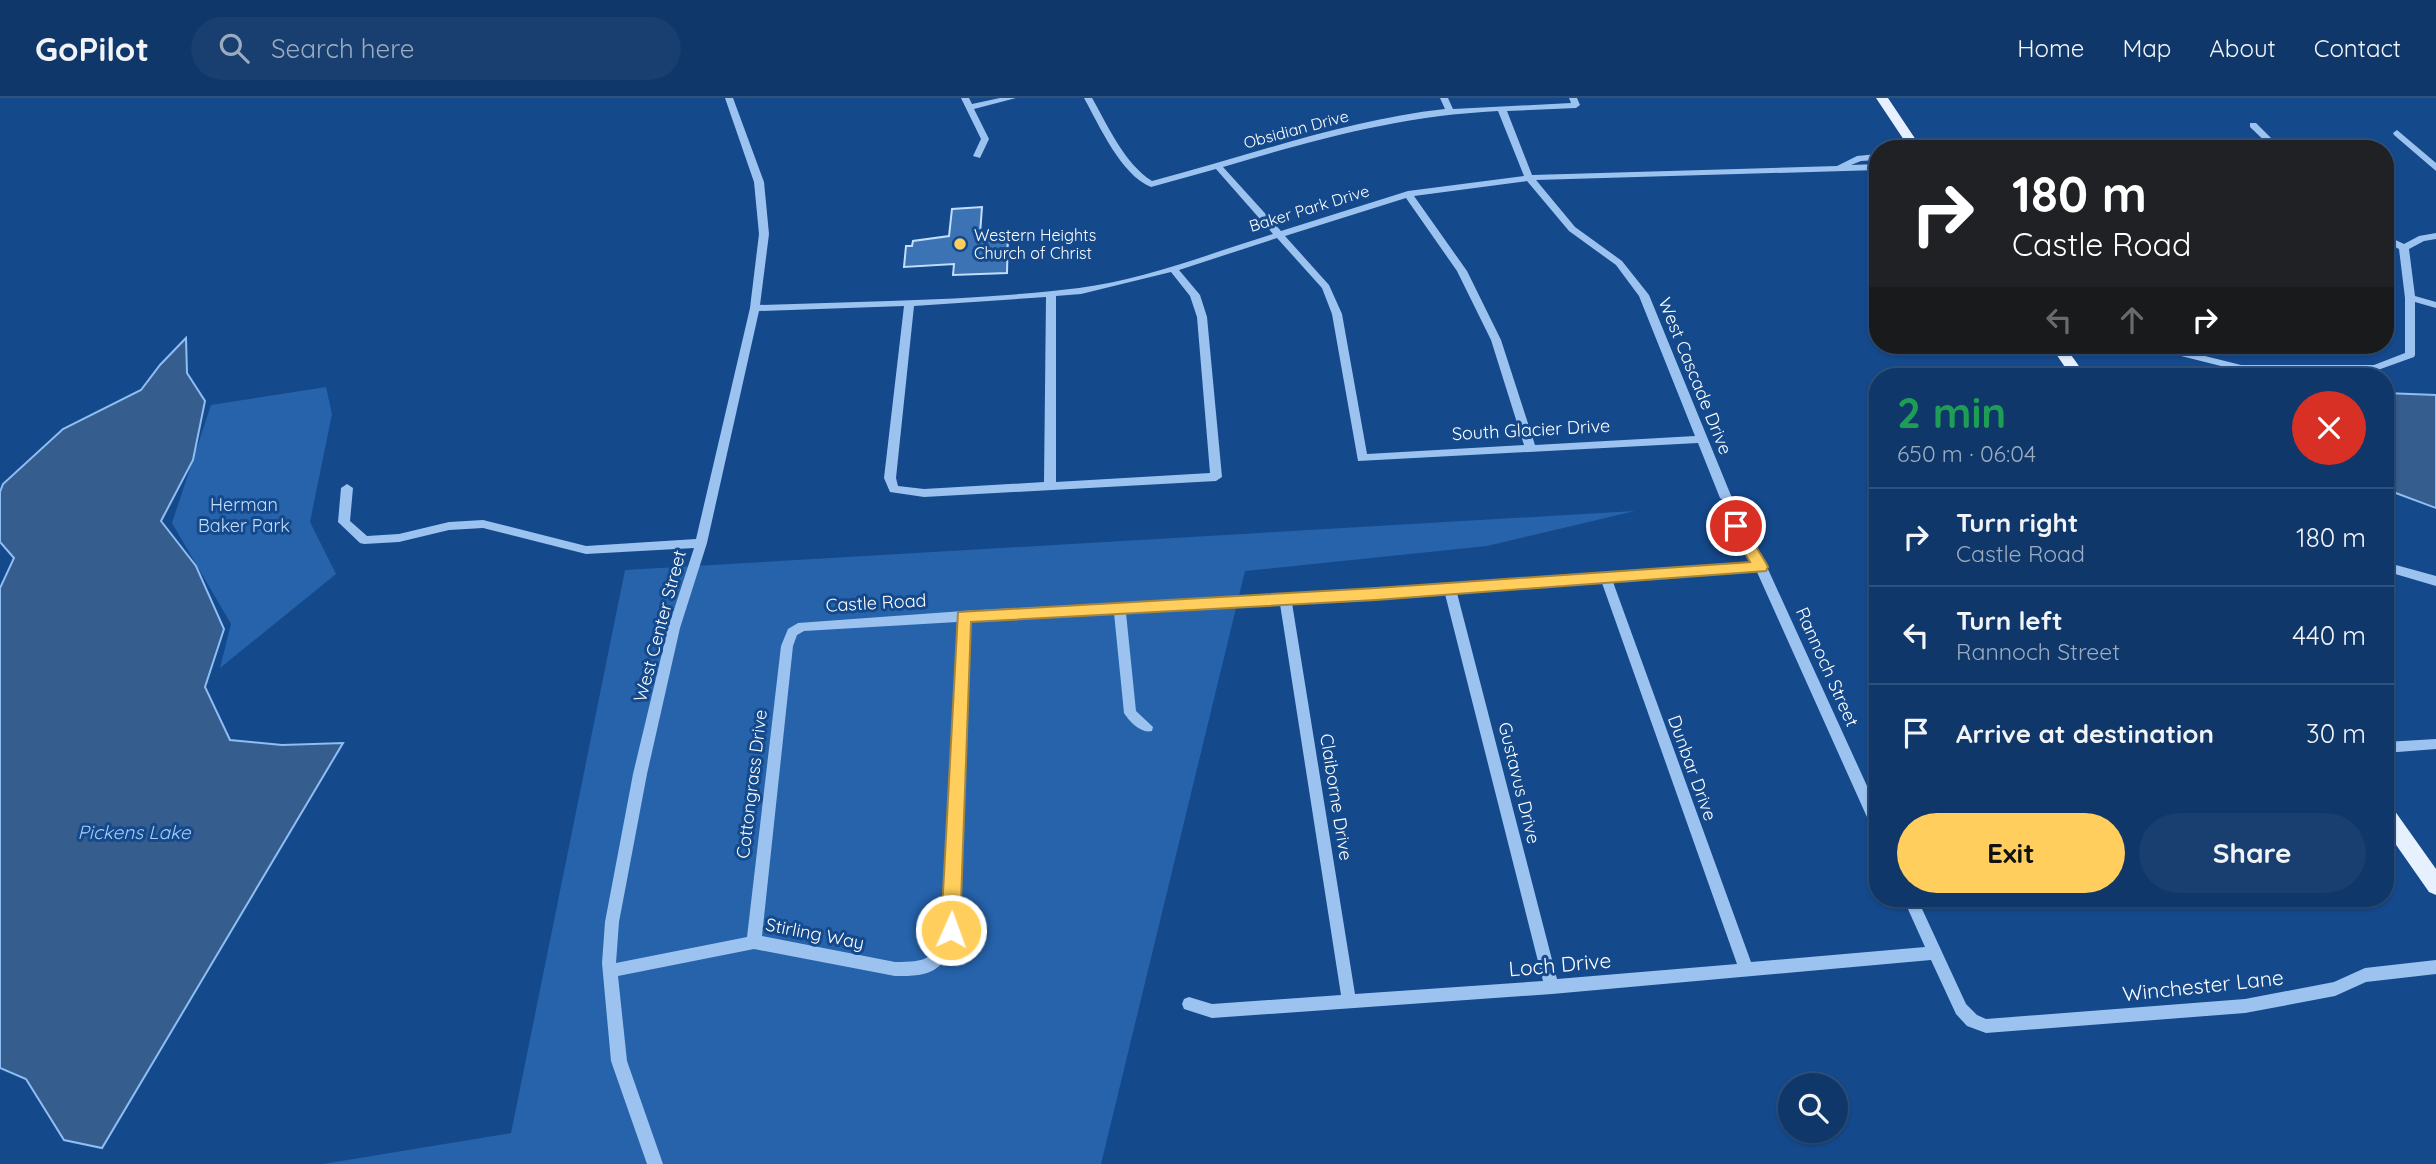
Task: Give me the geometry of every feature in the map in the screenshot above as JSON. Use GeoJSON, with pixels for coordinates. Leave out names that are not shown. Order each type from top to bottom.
{"type":"FeatureCollection","features":[{"type":"Feature","properties":{"kind":"main road"},"geometry":{"type":"LineString","coordinates":[[1882,98],[1910,140]]}},
{"type":"Feature","properties":{"kind":"main road"},"geometry":{"type":"LineString","coordinates":[[2394,826],[2436,886]]}},
{"type":"Feature","properties":{"kind":"street","name":"West Center Street"},"geometry":{"type":"LineString","coordinates":[[656,1164],[619,1061],[609,971],[612,922],[640,774],[674,628],[701,542],[755,308],[764,234],[759,182],[729,98]]}},
{"type":"Feature","properties":{"kind":"street"},"geometry":{"type":"LineString","coordinates":[[977,156],[985,139],[968,102],[1012,98]]}},
{"type":"Feature","properties":{"kind":"street","name":"Obsidian Drive"},"geometry":{"type":"LineString","coordinates":[[1088,98],[1123,155],[1143,181],[1151,184],[1367,125],[1450,111],[1574,102]]}},
{"type":"Feature","properties":{"kind":"street"},"geometry":{"type":"LineString","coordinates":[[1444,98],[1450,111]]}},
{"type":"Feature","properties":{"kind":"street","name":"West Cascade Drive"},"geometry":{"type":"LineString","coordinates":[[1502,108],[1529,178],[1572,229],[1619,263],[1644,295],[1726,498]]}},
{"type":"Feature","properties":{"kind":"street"},"geometry":{"type":"LineString","coordinates":[[2253,125],[2269,140]]}},
{"type":"Feature","properties":{"kind":"street"},"geometry":{"type":"LineString","coordinates":[[2397,133],[2436,168]]}},
{"type":"Feature","properties":{"kind":"street"},"geometry":{"type":"LineString","coordinates":[[1835,169],[1860,158],[1869,158]]}},
{"type":"Feature","properties":{"kind":"street"},"geometry":{"type":"LineString","coordinates":[[1217,165],[1279,234]]}},
{"type":"Feature","properties":{"kind":"street","name":"Baker Park Drive"},"geometry":{"type":"LineString","coordinates":[[755,308],[909,303],[1081,291],[1173,268],[1408,194],[1529,178],[1869,167]]}},
{"type":"Feature","properties":{"kind":"street"},"geometry":{"type":"LineString","coordinates":[[1408,194],[1462,271],[1496,340],[1530,447]]}},
{"type":"Feature","properties":{"kind":"street","name":"South Glacier Drive"},"geometry":{"type":"LineString","coordinates":[[1279,234],[1326,287],[1337,314],[1362,458],[1703,439]]}},
{"type":"Feature","properties":{"kind":"street"},"geometry":{"type":"LineString","coordinates":[[2404,248],[2422,239],[2436,236]]}},
{"type":"Feature","properties":{"kind":"street"},"geometry":{"type":"LineString","coordinates":[[2394,243],[2404,248]]}},
{"type":"Feature","properties":{"kind":"street"},"geometry":{"type":"LineString","coordinates":[[2185,354],[2241,368],[2375,368],[2410,355],[2410,298],[2404,248]]}},
{"type":"Feature","properties":{"kind":"street"},"geometry":{"type":"LineString","coordinates":[[909,303],[890,478],[894,489],[924,493],[1216,477],[1202,317],[1195,295],[1173,268]]}},
{"type":"Feature","properties":{"kind":"street"},"geometry":{"type":"LineString","coordinates":[[1050,486],[1051,293]]}},
{"type":"Feature","properties":{"kind":"street"},"geometry":{"type":"LineString","coordinates":[[2410,298],[2436,305]]}},
{"type":"Feature","properties":{"kind":"street"},"geometry":{"type":"LineString","coordinates":[[347,488],[344,522],[364,540],[399,538],[449,526],[483,524],[586,550],[701,542]]}},
{"type":"Feature","properties":{"kind":"street","name":"Rannoch Street"},"geometry":{"type":"LineString","coordinates":[[1736,526],[1761,567],[1869,806]]}},
{"type":"Feature","properties":{"kind":"street","name":"Castle Road"},"geometry":{"type":"LineString","coordinates":[[792,632],[802,626],[814,624],[1285,599],[1761,567]]}},
{"type":"Feature","properties":{"kind":"street"},"geometry":{"type":"LineString","coordinates":[[2394,569],[2436,581]]}},
{"type":"Feature","properties":{"kind":"street","name":"Dunbar Drive"},"geometry":{"type":"LineString","coordinates":[[1606,578],[1746,969]]}},
{"type":"Feature","properties":{"kind":"street","name":"Gustavus Drive"},"geometry":{"type":"LineString","coordinates":[[1450,589],[1552,987]]}},
{"type":"Feature","properties":{"kind":"street","name":"Claiborne Drive"},"geometry":{"type":"LineString","coordinates":[[1285,599],[1349,1001]]}},
{"type":"Feature","properties":{"kind":"street"},"geometry":{"type":"LineString","coordinates":[[1120,608],[1130,713],[1147,727]]}},
{"type":"Feature","properties":{"kind":"street","name":"Stirling Way"},"geometry":{"type":"LineString","coordinates":[[609,971],[754,942],[892,968],[918,970],[931,965],[942,954],[951,930],[963,616]]}},
{"type":"Feature","properties":{"kind":"street","name":"Cottongrass Drive"},"geometry":{"type":"LineString","coordinates":[[754,942],[787,646],[792,632]]}},
{"type":"Feature","properties":{"kind":"street"},"geometry":{"type":"LineString","coordinates":[[2394,747],[2436,744]]}},
{"type":"Feature","properties":{"kind":"street"},"geometry":{"type":"LineString","coordinates":[[1914,907],[1935,953]]}},
{"type":"Feature","properties":{"kind":"street","name":"Loch Drive"},"geometry":{"type":"LineString","coordinates":[[1189,1004],[1213,1011],[1552,987],[1935,953]]}},
{"type":"Feature","properties":{"kind":"street","name":"Winchester Lane"},"geometry":{"type":"LineString","coordinates":[[1935,953],[1961,1009],[1972,1021],[1986,1026],[2245,1006],[2335,989],[2365,975],[2436,967]]}},
{"type":"Feature","properties":{"kind":"green space","name":"Herman Baker Park"},"geometry":{"type":"Polygon","coordinates":[[[326,387],[332,414],[310,522],[336,574],[220,668],[231,624],[172,523],[211,405],[326,387]]]}},
{"type":"Feature","properties":{"kind":"green space"},"geometry":{"type":"Polygon","coordinates":[[[1635,511],[1487,546],[1245,571],[1101,1164],[323,1164],[511,1133],[625,570],[1635,511]]]}},
{"type":"Feature","properties":{"kind":"water","name":"Pickens Lake"},"geometry":{"type":"Polygon","coordinates":[[[186,338],[187,373],[205,401],[193,460],[161,521],[196,566],[224,629],[205,687],[230,740],[282,745],[343,743],[102,1148],[64,1140],[26,1079],[0,1068],[0,588],[14,558],[0,542],[0,492],[3,484],[63,429],[141,390],[186,338]]]}},
{"type":"Feature","properties":{"kind":"water"},"geometry":{"type":"Polygon","coordinates":[[[2394,393],[2436,395],[2436,508],[2394,492],[2394,393]]]}},
{"type":"Feature","properties":{"kind":"building","name":"Western Heights Church of Christ"},"geometry":{"type":"Polygon","coordinates":[[[982,207],[980,234],[1008,233],[1007,273],[953,275],[954,264],[904,267],[906,246],[912,246],[913,241],[949,236],[952,209],[982,207]]]}},
{"type":"Feature","properties":{"kind":"place","name":"Western Heights Church of Christ"},"geometry":{"type":"Point","coordinates":[960,244]}},
{"type":"Feature","properties":{"kind":"route"},"geometry":{"type":"LineString","coordinates":[[951,930],[963,616],[1376,594],[1761,567],[1736,526]]}}]}
